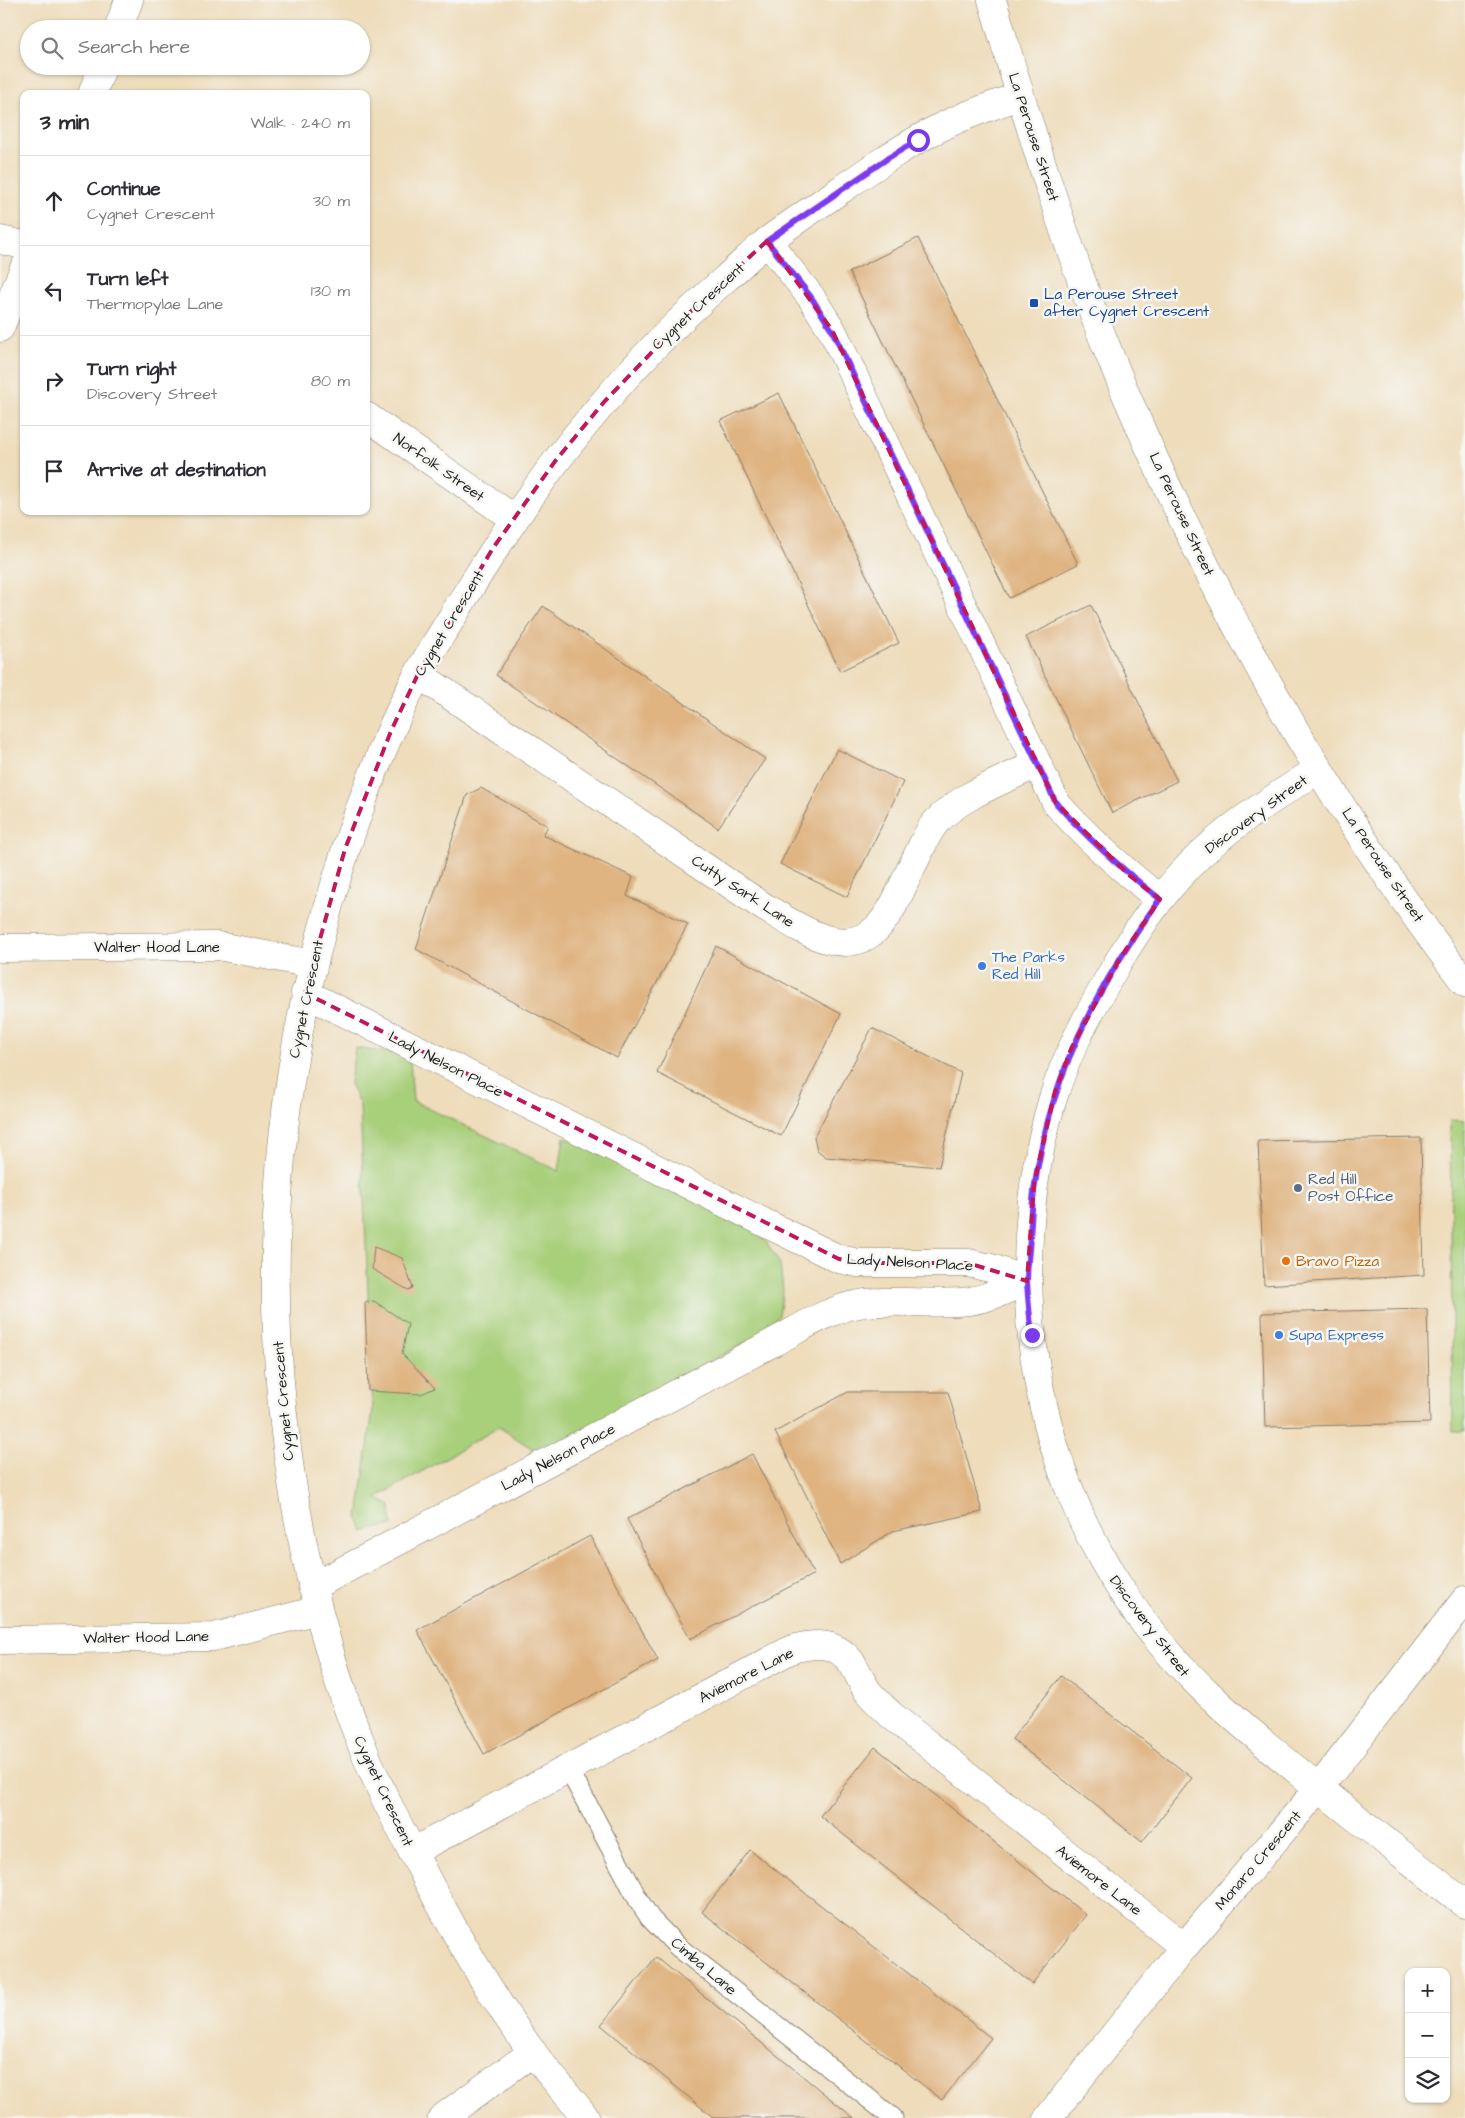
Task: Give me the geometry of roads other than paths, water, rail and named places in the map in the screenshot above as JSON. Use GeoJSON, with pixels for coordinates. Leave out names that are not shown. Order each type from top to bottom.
{"type":"FeatureCollection","features":[{"type":"Feature","properties":{"kind":"street"},"geometry":{"type":"LineString","coordinates":[[121,20],[129,0]]}},
{"type":"Feature","properties":{"kind":"street","name":"La Perouse Street"},"geometry":{"type":"LineString","coordinates":[[992,0],[1019,96],[1081,278],[1110,356],[1178,508],[1222,597],[1319,769],[1389,877],[1465,983]]}},
{"type":"Feature","properties":{"kind":"street"},"geometry":{"type":"LineString","coordinates":[[94,90],[99,75]]}},
{"type":"Feature","properties":{"kind":"street","name":"Cygnet Crescent"},"geometry":{"type":"LineString","coordinates":[[586,2118],[533,2052],[469,1956],[412,1852],[382,1794],[357,1734],[315,1598],[297,1514],[285,1440],[278,1365],[275,1291],[276,1216],[282,1141],[291,1066],[305,993],[326,909],[357,815],[387,740],[418,674],[513,518],[556,460],[623,380],[697,304],[767,241],[888,158],[918,140],[947,124],[1019,96]]}},
{"type":"Feature","properties":{"kind":"street"},"geometry":{"type":"LineString","coordinates":[[0,240],[20,244]]}},
{"type":"Feature","properties":{"kind":"street"},"geometry":{"type":"LineString","coordinates":[[767,241],[811,297],[832,330],[1056,803],[1071,820],[1130,876],[1160,899]]}},
{"type":"Feature","properties":{"kind":"street"},"geometry":{"type":"LineString","coordinates":[[0,328],[20,278]]}},
{"type":"Feature","properties":{"kind":"street","name":"Norfolk Street"},"geometry":{"type":"LineString","coordinates":[[370,419],[513,518]]}},
{"type":"Feature","properties":{"kind":"street","name":"Cutty Sark Lane"},"geometry":{"type":"LineString","coordinates":[[418,674],[764,906],[796,925],[836,942],[854,941],[877,929],[888,914],[934,824],[954,804],[1037,764]]}},
{"type":"Feature","properties":{"kind":"street","name":"Discovery Street"},"geometry":{"type":"LineString","coordinates":[[1319,769],[1227,832],[1190,865],[1160,899],[1124,952],[1071,1049],[1054,1095],[1043,1137],[1034,1184],[1027,1281],[1032,1335],[1045,1417],[1070,1493],[1101,1559],[1146,1626],[1192,1681],[1251,1733],[1465,1904]]}},
{"type":"Feature","properties":{"kind":"street","name":"Walter Hood Lane"},"geometry":{"type":"LineString","coordinates":[[0,948],[218,946],[313,964]]}},
{"type":"Feature","properties":{"kind":"street","name":"Lady Nelson Place"},"geometry":{"type":"LineString","coordinates":[[305,993],[839,1259],[858,1263],[968,1263],[995,1269],[1027,1281]]}},
{"type":"Feature","properties":{"kind":"street","name":"Lady Nelson Place"},"geometry":{"type":"LineString","coordinates":[[315,1598],[772,1342],[839,1309],[879,1302],[969,1301],[996,1294],[1027,1281]]}},
{"type":"Feature","properties":{"kind":"street","name":"Walter Hood Lane"},"geometry":{"type":"LineString","coordinates":[[0,1640],[214,1636],[315,1598]]}},
{"type":"Feature","properties":{"kind":"street","name":"Monaro Crescent"},"geometry":{"type":"LineString","coordinates":[[1048,2118],[1184,1947],[1319,1788],[1465,1600]]}},
{"type":"Feature","properties":{"kind":"street","name":"Aviemore Lane"},"geometry":{"type":"LineString","coordinates":[[412,1852],[792,1649],[813,1644],[828,1646],[841,1652],[851,1662],[869,1692],[891,1715],[1184,1947]]}},
{"type":"Feature","properties":{"kind":"street"},"geometry":{"type":"LineString","coordinates":[[442,2118],[533,2052]]}},
{"type":"Feature","properties":{"kind":"lane","name":"Cimba Lane"},"geometry":{"type":"LineString","coordinates":[[568,1768],[650,1918],[677,1946],[893,2118]]}},
{"type":"Feature","properties":{"kind":"place","name":"La Perouse Street after Cygnet Crescent"},"geometry":{"type":"Point","coordinates":[1034,303]}},
{"type":"Feature","properties":{"kind":"place","name":"The Parks Red Hill"},"geometry":{"type":"Point","coordinates":[982,966]}},
{"type":"Feature","properties":{"kind":"place","name":"Red Hill Post Office"},"geometry":{"type":"Point","coordinates":[1298,1188]}},
{"type":"Feature","properties":{"kind":"place","name":"Bravo Pizza"},"geometry":{"type":"Point","coordinates":[1286,1261]}},
{"type":"Feature","properties":{"kind":"place","name":"Supa Express"},"geometry":{"type":"Point","coordinates":[1279,1335]}}]}
